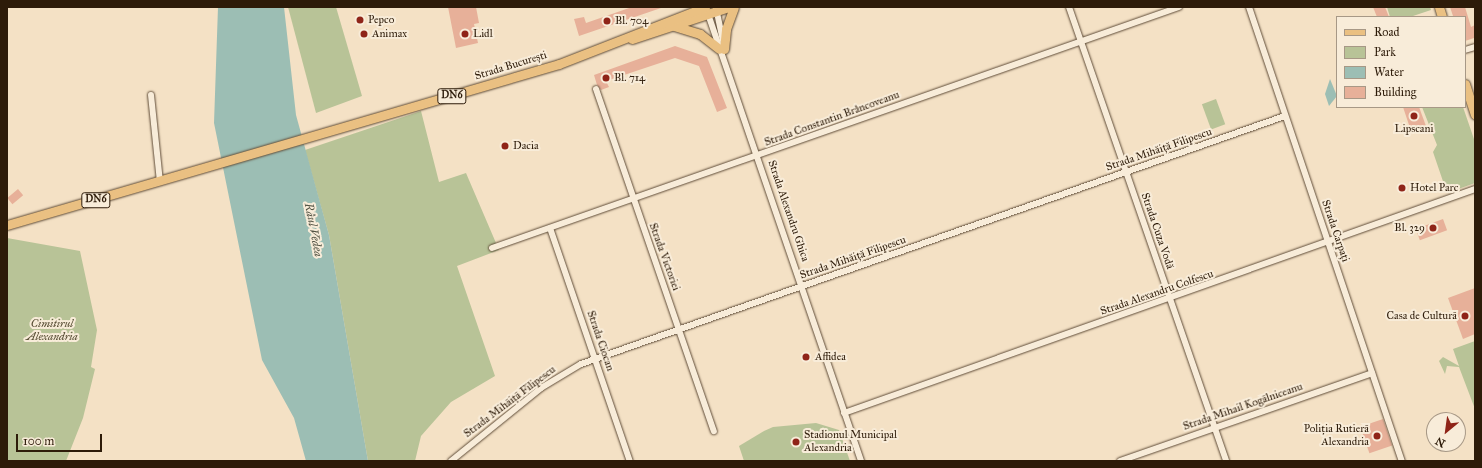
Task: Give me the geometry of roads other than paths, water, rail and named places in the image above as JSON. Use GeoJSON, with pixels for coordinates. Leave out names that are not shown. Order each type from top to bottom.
{"type":"FeatureCollection","features":[{"type":"Feature","properties":{"kind":"main road"},"geometry":{"type":"LineString","coordinates":[[679,7],[670,23],[696,32],[722,49],[726,29],[734,7]]}},
{"type":"Feature","properties":{"kind":"main road","name":"Strada București"},"geometry":{"type":"LineString","coordinates":[[160,182],[559,64],[706,9],[729,7]]}},
{"type":"Feature","properties":{"kind":"main road"},"geometry":{"type":"LineString","coordinates":[[1466,87],[1475,114]]}},
{"type":"Feature","properties":{"kind":"main road","name":"DN6"},"geometry":{"type":"LineString","coordinates":[[7,225],[160,182]]}},
{"type":"Feature","properties":{"kind":"street","name":"Strada Cuza Vodă"},"geometry":{"type":"LineString","coordinates":[[1069,7],[1226,461]]}},
{"type":"Feature","properties":{"kind":"street","name":"Strada Constantin Brâncoveanu"},"geometry":{"type":"LineString","coordinates":[[492,248],[634,200],[1179,7]]}},
{"type":"Feature","properties":{"kind":"street","name":"Strada Carpați"},"geometry":{"type":"LineString","coordinates":[[1249,7],[1402,461]]}},
{"type":"Feature","properties":{"kind":"street","name":"Strada Alexandru Ghica"},"geometry":{"type":"LineString","coordinates":[[706,9],[722,49],[759,156],[861,461]]}},
{"type":"Feature","properties":{"kind":"street","name":"Strada Alexandru Ghica"},"geometry":{"type":"LineString","coordinates":[[716,9],[722,49]]}},
{"type":"Feature","properties":{"kind":"street","name":"Strada Victoriei"},"geometry":{"type":"LineString","coordinates":[[596,89],[714,431]]}},
{"type":"Feature","properties":{"kind":"street"},"geometry":{"type":"LineString","coordinates":[[151,95],[160,182]]}},
{"type":"Feature","properties":{"kind":"street","name":"Strada Mihăiță Filipescu"},"geometry":{"type":"LineString","coordinates":[[451,461],[541,388],[595,359],[1285,116]]}},
{"type":"Feature","properties":{"kind":"street","name":"Strada Alexandru Colfescu"},"geometry":{"type":"LineString","coordinates":[[844,413],[1328,243],[1475,189]]}},
{"type":"Feature","properties":{"kind":"street","name":"Strada Ciocan"},"geometry":{"type":"LineString","coordinates":[[550,228],[630,461]]}},
{"type":"Feature","properties":{"kind":"street","name":"Strada Mihail Kogălniceanu"},"geometry":{"type":"LineString","coordinates":[[1120,461],[1372,372]]}},
{"type":"Feature","properties":{"kind":"water","name":"Râul Vedea"},"geometry":{"type":"Polygon","coordinates":[[[218,7],[284,7],[296,115],[329,235],[368,461],[306,461],[294,418],[262,360],[214,123],[218,7]]]}},
{"type":"Feature","properties":{"kind":"water"},"geometry":{"type":"Polygon","coordinates":[[[1330,79],[1336,97],[1329,106],[1325,94],[1330,79]]]}},
{"type":"Feature","properties":{"kind":"place","name":"Pepco"},"geometry":{"type":"Point","coordinates":[360,20]}},
{"type":"Feature","properties":{"kind":"place","name":"Bl. 704"},"geometry":{"type":"Point","coordinates":[607,21]}},
{"type":"Feature","properties":{"kind":"place","name":"Animax"},"geometry":{"type":"Point","coordinates":[364,34]}},
{"type":"Feature","properties":{"kind":"place","name":"Lidl"},"geometry":{"type":"Point","coordinates":[465,34]}},
{"type":"Feature","properties":{"kind":"place","name":"Bl. 714"},"geometry":{"type":"Point","coordinates":[606,78]}},
{"type":"Feature","properties":{"kind":"place","name":"Lipscani"},"geometry":{"type":"Point","coordinates":[1414,116]}},
{"type":"Feature","properties":{"kind":"place","name":"Dacia"},"geometry":{"type":"Point","coordinates":[505,146]}},
{"type":"Feature","properties":{"kind":"place","name":"Hotel Parc"},"geometry":{"type":"Point","coordinates":[1402,188]}},
{"type":"Feature","properties":{"kind":"place","name":"Bl. 329"},"geometry":{"type":"Point","coordinates":[1433,228]}},
{"type":"Feature","properties":{"kind":"place","name":"Casa de Cultură"},"geometry":{"type":"Point","coordinates":[1465,316]}},
{"type":"Feature","properties":{"kind":"place","name":"Affidea"},"geometry":{"type":"Point","coordinates":[806,357]}},
{"type":"Feature","properties":{"kind":"place","name":"Poliția Rutieră Alexandria"},"geometry":{"type":"Point","coordinates":[1377,436]}},
{"type":"Feature","properties":{"kind":"place","name":"Stadionul Municipal Alexandria"},"geometry":{"type":"Point","coordinates":[796,442]}},
{"type":"Feature","properties":{"kind":"park label","name":"Cimitirul Alexandria"},"geometry":{"type":"Point","coordinates":[52,331]}}]}
